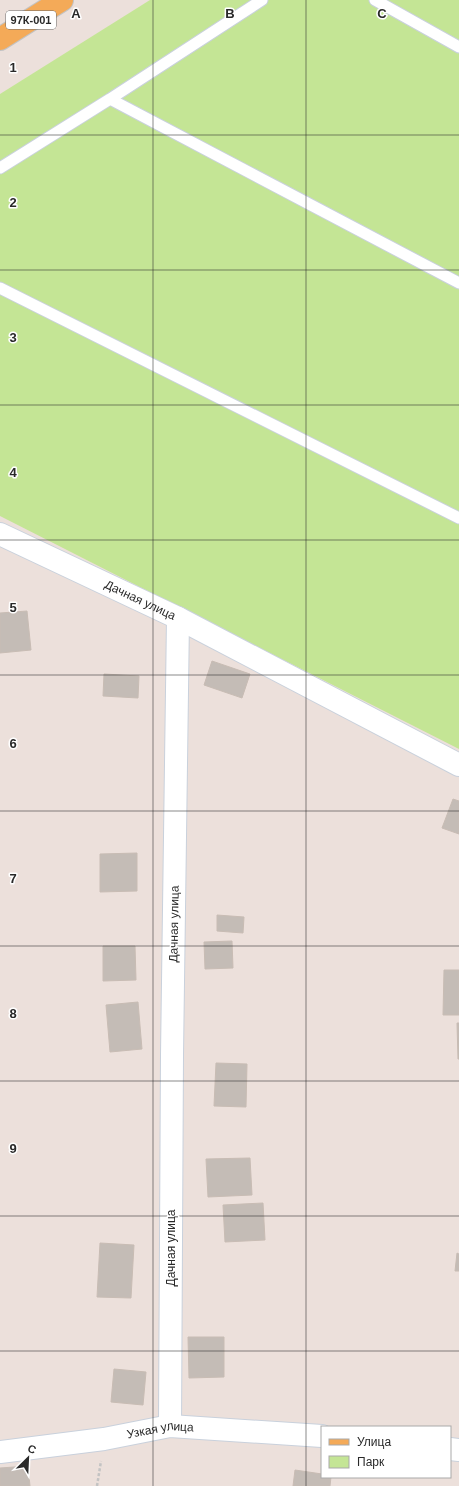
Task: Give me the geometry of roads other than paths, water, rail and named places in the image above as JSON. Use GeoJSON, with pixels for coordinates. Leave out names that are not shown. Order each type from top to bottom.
{"type":"FeatureCollection","features":[{"type":"Feature","properties":{"kind":"main road","name":"97К-001"},"geometry":{"type":"LineString","coordinates":[[0,39],[62,0]]}},
{"type":"Feature","properties":{"kind":"street","name":"Дачная улица"},"geometry":{"type":"LineString","coordinates":[[0,534],[178,618],[172,1055],[170,1426]]}},
{"type":"Feature","properties":{"kind":"street"},"geometry":{"type":"LineString","coordinates":[[178,618],[459,765]]}},
{"type":"Feature","properties":{"kind":"street","name":"Узкая улица"},"geometry":{"type":"LineString","coordinates":[[0,1452],[104,1439],[170,1426],[321,1436]]}},
{"type":"Feature","properties":{"kind":"lane"},"geometry":{"type":"LineString","coordinates":[[0,168],[110,99],[262,0]]}},
{"type":"Feature","properties":{"kind":"lane"},"geometry":{"type":"LineString","coordinates":[[375,0],[459,47]]}},
{"type":"Feature","properties":{"kind":"lane"},"geometry":{"type":"LineString","coordinates":[[110,99],[459,283]]}},
{"type":"Feature","properties":{"kind":"lane"},"geometry":{"type":"LineString","coordinates":[[0,288],[459,518]]}}]}
